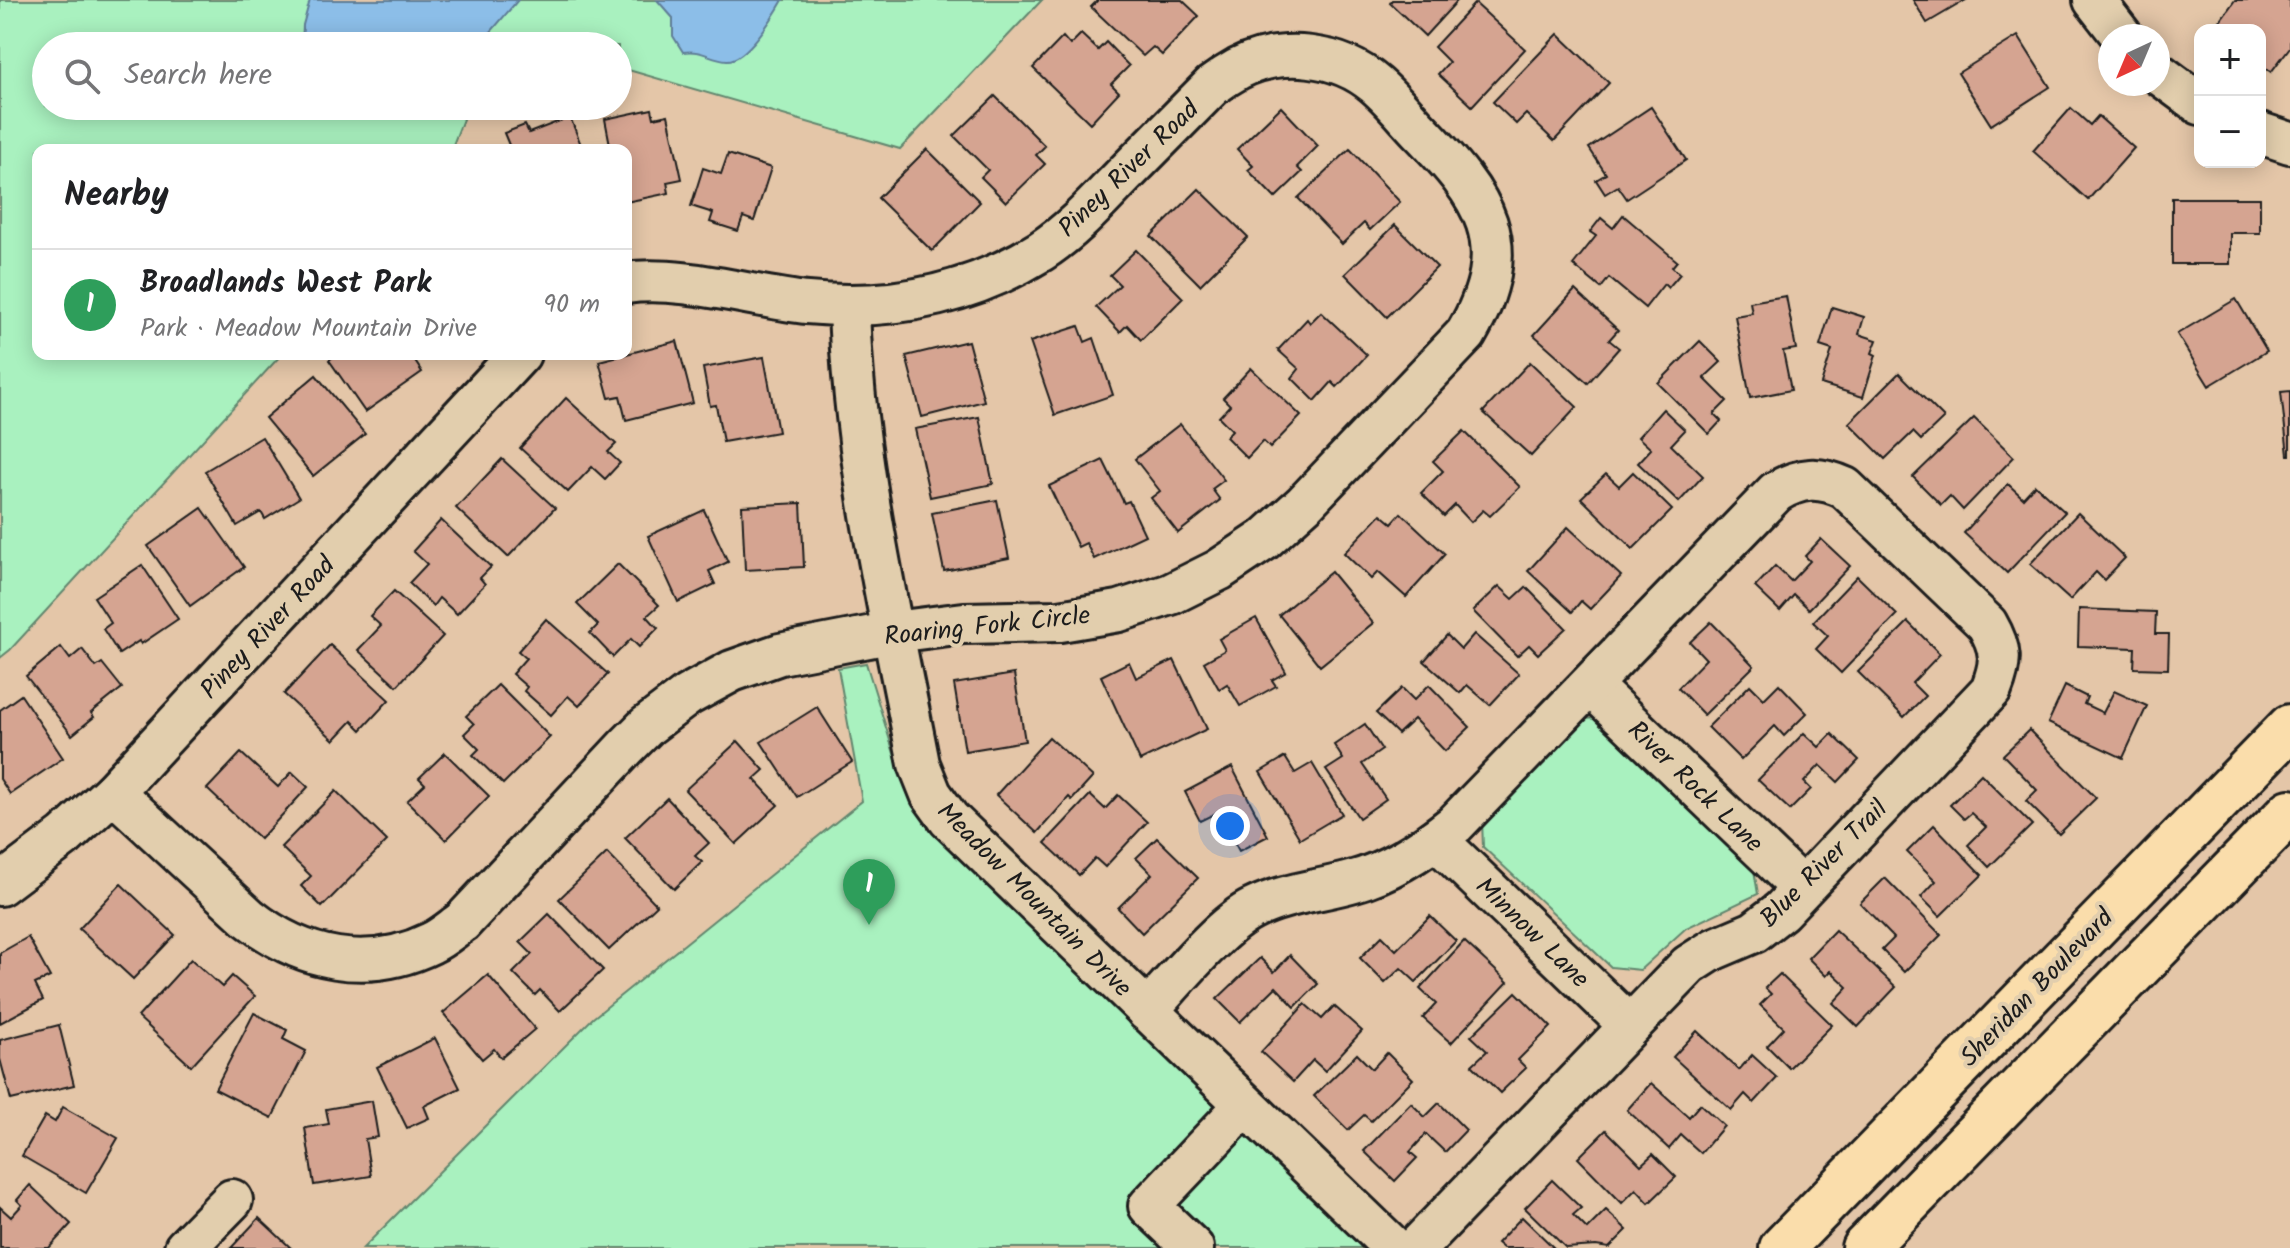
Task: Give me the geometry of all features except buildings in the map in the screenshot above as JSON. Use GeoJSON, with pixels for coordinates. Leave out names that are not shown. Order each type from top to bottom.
{"type":"FeatureCollection","features":[{"type":"Feature","properties":{"kind":"main road","name":"Sheridan Boulevard"},"geometry":{"type":"LineString","coordinates":[[1782,1248],[2290,727]]}},
{"type":"Feature","properties":{"kind":"main road"},"geometry":{"type":"LineString","coordinates":[[1864,1248],[2290,812]]}},
{"type":"Feature","properties":{"kind":"street"},"geometry":{"type":"LineString","coordinates":[[2094,0],[2113,24]]}},
{"type":"Feature","properties":{"kind":"street","name":"Roaring Fork Circle"},"geometry":{"type":"LineString","coordinates":[[113,792],[269,933],[298,949],[356,970],[432,943],[462,922],[647,726],[688,695],[732,671],[780,654],[894,632],[964,623],[1060,621],[1119,611],[1171,594],[1219,570],[1264,540],[1304,504],[1466,334],[1481,309],[1490,278],[1491,247],[1504,223],[1476,195],[1460,172],[1376,85],[1354,70],[1324,59],[1300,40]]}},
{"type":"Feature","properties":{"kind":"street","name":"Piney River Road"},"geometry":{"type":"LineString","coordinates":[[632,283],[657,281],[807,303],[849,306],[901,303],[953,292],[1002,273],[1043,249],[1079,221],[1212,86],[1238,69],[1268,59],[1300,40]]}},
{"type":"Feature","properties":{"kind":"street"},"geometry":{"type":"LineString","coordinates":[[2170,82],[2194,100]]}},
{"type":"Feature","properties":{"kind":"street"},"geometry":{"type":"LineString","coordinates":[[2266,135],[2290,143]]}},
{"type":"Feature","properties":{"kind":"street","name":"Meadow Mountain Drive"},"geometry":{"type":"LineString","coordinates":[[849,306],[857,431],[919,764],[931,794],[949,819],[1394,1248]]}},
{"type":"Feature","properties":{"kind":"street","name":"Piney River Road"},"geometry":{"type":"LineString","coordinates":[[0,885],[65,836],[113,792],[514,360]]}},
{"type":"Feature","properties":{"kind":"street","name":"Blue River Trail"},"geometry":{"type":"LineString","coordinates":[[1147,1011],[1225,930],[1249,910],[1276,898],[1356,881],[1398,863],[1455,824],[1776,492],[1790,470],[1845,488],[1987,624],[2007,638],[1991,690],[1781,911],[1754,932],[1714,949],[1689,965],[1416,1248]]}},
{"type":"Feature","properties":{"kind":"street","name":"River Rock Lane"},"geometry":{"type":"LineString","coordinates":[[1590,685],[1802,888]]}},
{"type":"Feature","properties":{"kind":"street","name":"Minnow Lane"},"geometry":{"type":"LineString","coordinates":[[1436,839],[1629,1025]]}},
{"type":"Feature","properties":{"kind":"street"},"geometry":{"type":"LineString","coordinates":[[1193,1248],[1149,1206],[1245,1105]]}},
{"type":"Feature","properties":{"kind":"street"},"geometry":{"type":"LineString","coordinates":[[185,1248],[232,1200]]}},
{"type":"Feature","properties":{"kind":"green space"},"geometry":{"type":"Polygon","coordinates":[[[0,0],[1042,0],[900,149],[632,71],[632,32],[32,32],[32,120],[463,120],[453,144],[32,144],[32,360],[276,360],[0,658],[0,0]]]}},
{"type":"Feature","properties":{"kind":"green space"},"geometry":{"type":"Polygon","coordinates":[[[866,663],[901,776],[931,831],[1366,1248],[363,1248],[593,1018],[862,801],[838,668],[866,663]]]}},
{"type":"Feature","properties":{"kind":"green space"},"geometry":{"type":"Polygon","coordinates":[[[1604,718],[1753,864],[1758,894],[1686,928],[1640,970],[1611,967],[1483,847],[1482,820],[1580,719],[1604,718]]]}},
{"type":"Feature","properties":{"kind":"water"},"geometry":{"type":"Polygon","coordinates":[[[310,0],[518,0],[491,32],[303,32],[310,0]]]}},
{"type":"Feature","properties":{"kind":"water"},"geometry":{"type":"Polygon","coordinates":[[[657,0],[783,0],[751,46],[727,60],[683,52],[673,36],[673,18],[657,0]]]}},
{"type":"Feature","properties":{"kind":"place","name":"Broadlands West Park"},"geometry":{"type":"Point","coordinates":[869,925]}}]}
